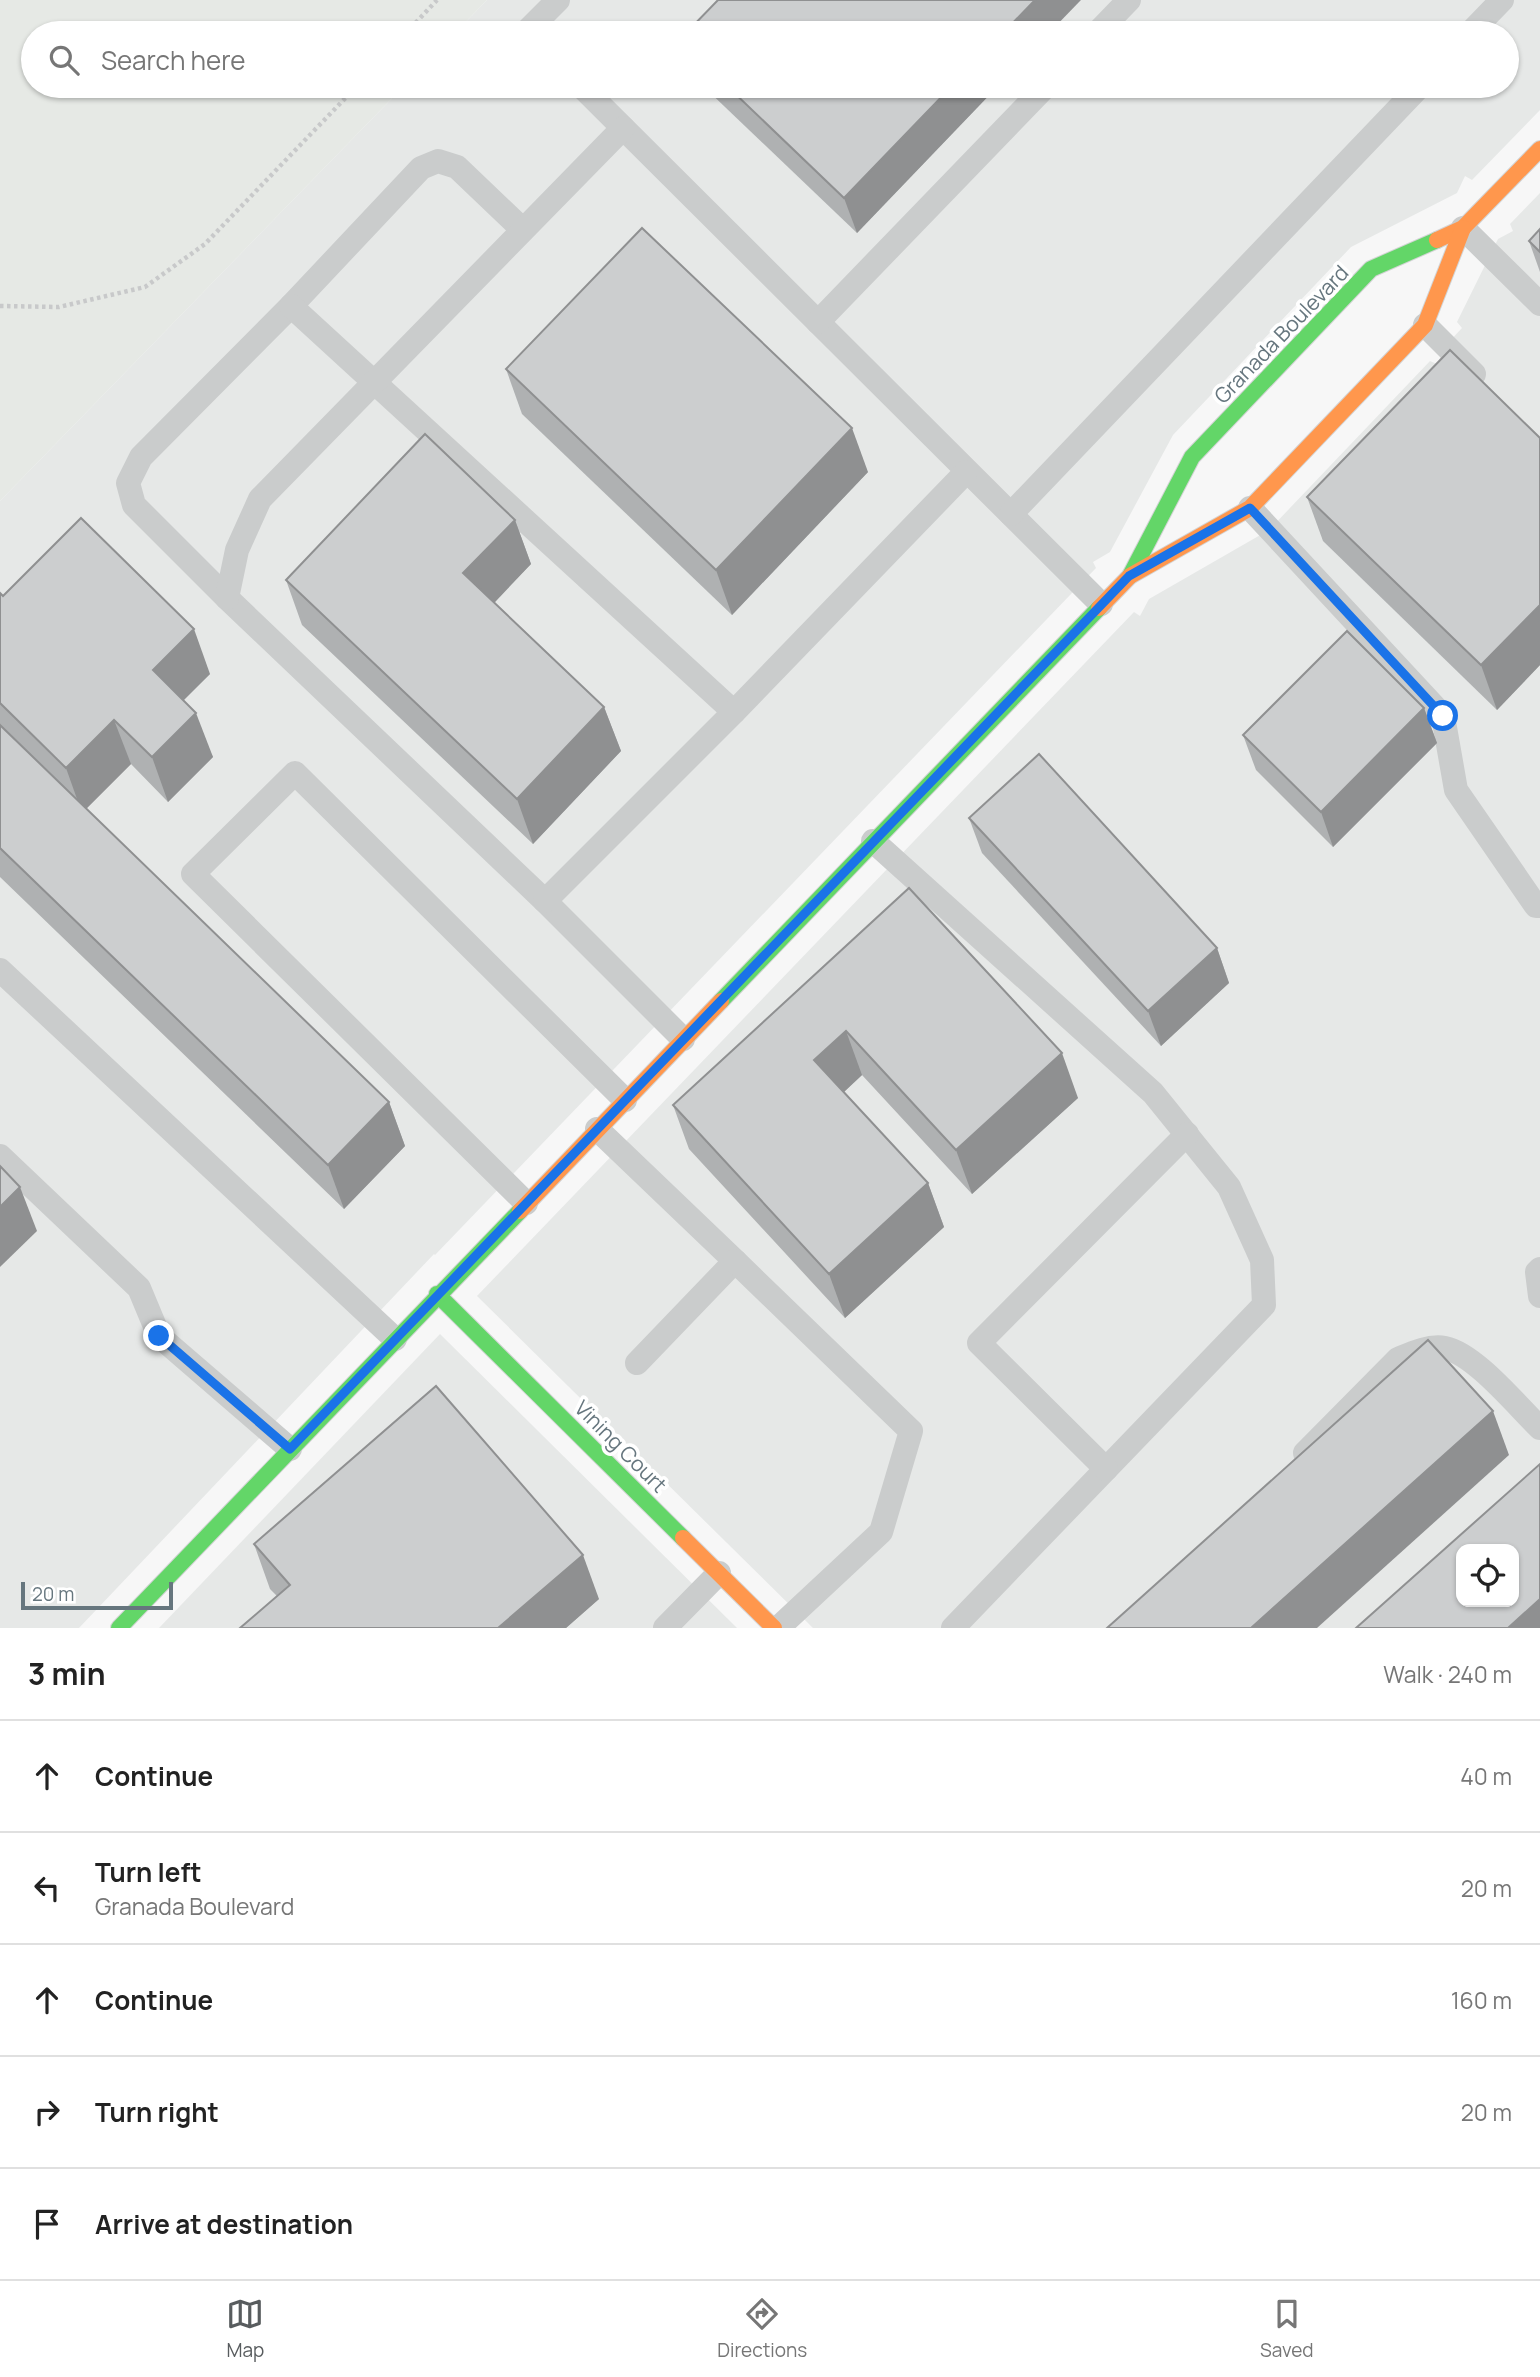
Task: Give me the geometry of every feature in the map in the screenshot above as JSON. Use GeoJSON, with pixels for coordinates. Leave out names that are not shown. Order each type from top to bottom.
{"type":"FeatureCollection","features":[{"type":"Feature","properties":{"kind":"main road"},"geometry":{"type":"LineString","coordinates":[[118,1628],[1129,576],[1250,508],[1424,325],[1463,228],[1540,149]]}},
{"type":"Feature","properties":{"kind":"main road","name":"Granada Boulevard"},"geometry":{"type":"LineString","coordinates":[[1129,576],[1192,457],[1371,269],[1463,228]]}},
{"type":"Feature","properties":{"kind":"main road","name":"Vining Court"},"geometry":{"type":"LineString","coordinates":[[438,1294],[776,1628]]}},
{"type":"Feature","properties":{"kind":"lane"},"geometry":{"type":"LineString","coordinates":[[537,21],[558,0]]}},
{"type":"Feature","properties":{"kind":"lane"},"geometry":{"type":"LineString","coordinates":[[1109,21],[1129,0]]}},
{"type":"Feature","properties":{"kind":"lane"},"geometry":{"type":"LineString","coordinates":[[1482,21],[1502,0]]}},
{"type":"Feature","properties":{"kind":"lane"},"geometry":{"type":"LineString","coordinates":[[592,98],[1101,604]]}},
{"type":"Feature","properties":{"kind":"lane"},"geometry":{"type":"LineString","coordinates":[[818,322],[1034,98]]}},
{"type":"Feature","properties":{"kind":"lane"},"geometry":{"type":"LineString","coordinates":[[1011,514],[1409,98]]}},
{"type":"Feature","properties":{"kind":"lane"},"geometry":{"type":"LineString","coordinates":[[227,597],[237,550],[260,499],[623,128]]}},
{"type":"Feature","properties":{"kind":"lane"},"geometry":{"type":"LineString","coordinates":[[522,229],[457,167],[438,161],[421,168],[291,306],[141,457],[128,484],[134,505],[545,901],[683,1039]]}},
{"type":"Feature","properties":{"kind":"lane"},"geometry":{"type":"LineString","coordinates":[[1463,228],[1540,303]]}},
{"type":"Feature","properties":{"kind":"lane"},"geometry":{"type":"LineString","coordinates":[[291,306],[734,712]]}},
{"type":"Feature","properties":{"kind":"lane"},"geometry":{"type":"LineString","coordinates":[[1424,325],[1492,393]]}},
{"type":"Feature","properties":{"kind":"lane"},"geometry":{"type":"LineString","coordinates":[[545,901],[734,712],[966,472]]}},
{"type":"Feature","properties":{"kind":"lane"},"geometry":{"type":"LineString","coordinates":[[1250,508],[1443,716],[1457,790],[1536,906],[1540,906]]}},
{"type":"Feature","properties":{"kind":"lane"},"geometry":{"type":"LineString","coordinates":[[526,1203],[194,874],[295,773],[625,1100]]}},
{"type":"Feature","properties":{"kind":"lane"},"geometry":{"type":"LineString","coordinates":[[873,841],[1153,1093],[1229,1187],[1262,1260],[1264,1305],[953,1628]]}},
{"type":"Feature","properties":{"kind":"lane"},"geometry":{"type":"LineString","coordinates":[[0,970],[396,1339]]}},
{"type":"Feature","properties":{"kind":"lane"},"geometry":{"type":"LineString","coordinates":[[597,1129],[911,1431],[881,1532],[776,1628]]}},
{"type":"Feature","properties":{"kind":"lane"},"geometry":{"type":"LineString","coordinates":[[1106,1469],[979,1343],[1186,1134]]}},
{"type":"Feature","properties":{"kind":"lane"},"geometry":{"type":"LineString","coordinates":[[0,1156],[139,1288],[159,1336],[290,1449]]}},
{"type":"Feature","properties":{"kind":"lane"},"geometry":{"type":"LineString","coordinates":[[637,1363],[735,1261]]}},
{"type":"Feature","properties":{"kind":"lane"},"geometry":{"type":"LineString","coordinates":[[1540,1269],[1537,1272],[1540,1296]]}},
{"type":"Feature","properties":{"kind":"lane"},"geometry":{"type":"LineString","coordinates":[[1293,1465],[1398,1359],[1418,1350],[1444,1348],[1468,1357],[1540,1428]]}},
{"type":"Feature","properties":{"kind":"lane"},"geometry":{"type":"LineString","coordinates":[[665,1628],[719,1573]]}},
{"type":"Feature","properties":{"kind":"path"},"geometry":{"type":"LineString","coordinates":[[417,21],[437,0]]}},
{"type":"Feature","properties":{"kind":"path"},"geometry":{"type":"LineString","coordinates":[[0,306],[59,307],[145,287],[205,244],[345,98]]}},
{"type":"Feature","properties":{"kind":"shaded area"},"geometry":{"type":"Polygon","coordinates":[[[0,0],[487,0],[467,21],[21,21],[21,98],[392,98],[0,501],[0,0]]]}},
{"type":"Feature","properties":{"kind":"shaded area"},"geometry":{"type":"Polygon","coordinates":[[[487,0],[1540,0],[1540,110],[1472,180],[1465,176],[1457,193],[1351,247],[1173,435],[1110,552],[1093,562],[1096,568],[434,1254],[79,1628],[0,1628],[0,501],[392,98],[1519,98],[1519,21],[467,21],[487,0]]]}},
{"type":"Feature","properties":{"kind":"shaded area"},"geometry":{"type":"Polygon","coordinates":[[[1540,193],[1540,1628],[813,1628],[477,1296],[1134,612],[1140,616],[1149,599],[1269,530],[1430,361],[1437,364],[1447,344],[1462,328],[1457,322],[1498,239],[1513,231],[1510,224],[1540,193]]]}},
{"type":"Feature","properties":{"kind":"shaded area"},"geometry":{"type":"Polygon","coordinates":[[[440,1334],[737,1628],[159,1628],[440,1334]]]}},
{"type":"Feature","properties":{"kind":"building"},"geometry":{"type":"Polygon","coordinates":[[[718,0],[1035,0],[1015,21],[698,21],[718,0]]]}},
{"type":"Feature","properties":{"kind":"building"},"geometry":{"type":"Polygon","coordinates":[[[740,98],[940,98],[844,198],[740,98]]]}},
{"type":"Feature","properties":{"kind":"building"},"geometry":{"type":"Polygon","coordinates":[[[642,228],[852,428],[716,570],[506,369],[642,228]]]}},
{"type":"Feature","properties":{"kind":"building"},"geometry":{"type":"Polygon","coordinates":[[[1540,229],[1540,252],[1529,241],[1540,229]]]}},
{"type":"Feature","properties":{"kind":"building"},"geometry":{"type":"Polygon","coordinates":[[[1450,350],[1540,438],[1540,605],[1481,665],[1307,497],[1450,350]]]}},
{"type":"Feature","properties":{"kind":"building"},"geometry":{"type":"Polygon","coordinates":[[[425,434],[515,520],[463,573],[604,707],[517,799],[286,580],[425,434]]]}},
{"type":"Feature","properties":{"kind":"building"},"geometry":{"type":"Polygon","coordinates":[[[81,518],[194,629],[153,670],[196,713],[152,757],[114,720],[66,768],[0,703],[0,593],[3,596],[81,518]]]}},
{"type":"Feature","properties":{"kind":"building"},"geometry":{"type":"Polygon","coordinates":[[[1347,631],[1424,708],[1321,812],[1243,735],[1347,631]]]}},
{"type":"Feature","properties":{"kind":"building"},"geometry":{"type":"Polygon","coordinates":[[[0,725],[389,1102],[328,1165],[0,848],[0,725]]]}},
{"type":"Feature","properties":{"kind":"building"},"geometry":{"type":"Polygon","coordinates":[[[1039,754],[1217,948],[1148,1011],[969,818],[1039,754]]]}},
{"type":"Feature","properties":{"kind":"building"},"geometry":{"type":"Polygon","coordinates":[[[909,888],[1062,1053],[956,1150],[846,1031],[814,1060],[928,1183],[829,1274],[673,1105],[909,888]]]}},
{"type":"Feature","properties":{"kind":"building"},"geometry":{"type":"Polygon","coordinates":[[[0,1166],[20,1187],[0,1207],[0,1166]]]}},
{"type":"Feature","properties":{"kind":"building"},"geometry":{"type":"Polygon","coordinates":[[[1428,1340],[1493,1411],[1251,1628],[1107,1628],[1428,1340]]]}},
{"type":"Feature","properties":{"kind":"building"},"geometry":{"type":"Polygon","coordinates":[[[436,1386],[583,1555],[498,1628],[240,1628],[290,1585],[254,1544],[436,1386]]]}},
{"type":"Feature","properties":{"kind":"building"},"geometry":{"type":"Polygon","coordinates":[[[1540,1464],[1540,1599],[1508,1628],[1356,1628],[1540,1464]]]}},
{"type":"Feature","properties":{"kind":"traffic: fast"},"geometry":{"type":"LineString","coordinates":[[1130,576],[1192,457],[1371,269],[1437,240]]}},
{"type":"Feature","properties":{"kind":"traffic: fast"},"geometry":{"type":"LineString","coordinates":[[721,1001],[1099,608]]}},
{"type":"Feature","properties":{"kind":"traffic: fast"},"geometry":{"type":"LineString","coordinates":[[119,1628],[520,1211]]}},
{"type":"Feature","properties":{"kind":"traffic: fast"},"geometry":{"type":"LineString","coordinates":[[437,1294],[683,1538]]}},
{"type":"Feature","properties":{"kind":"traffic: slow"},"geometry":{"type":"LineString","coordinates":[[1437,240],[1463,228],[1540,149]]}},
{"type":"Feature","properties":{"kind":"traffic: slow"},"geometry":{"type":"LineString","coordinates":[[1099,608],[1130,576],[1250,508],[1425,325],[1463,228]]}},
{"type":"Feature","properties":{"kind":"traffic: slow"},"geometry":{"type":"LineString","coordinates":[[520,1211],[721,1001]]}},
{"type":"Feature","properties":{"kind":"traffic: slow"},"geometry":{"type":"LineString","coordinates":[[683,1538],[774,1628]]}},
{"type":"Feature","properties":{"kind":"route"},"geometry":{"type":"LineString","coordinates":[[159,1336],[290,1449],[1129,576],[1250,508],[1443,716]]}}]}
